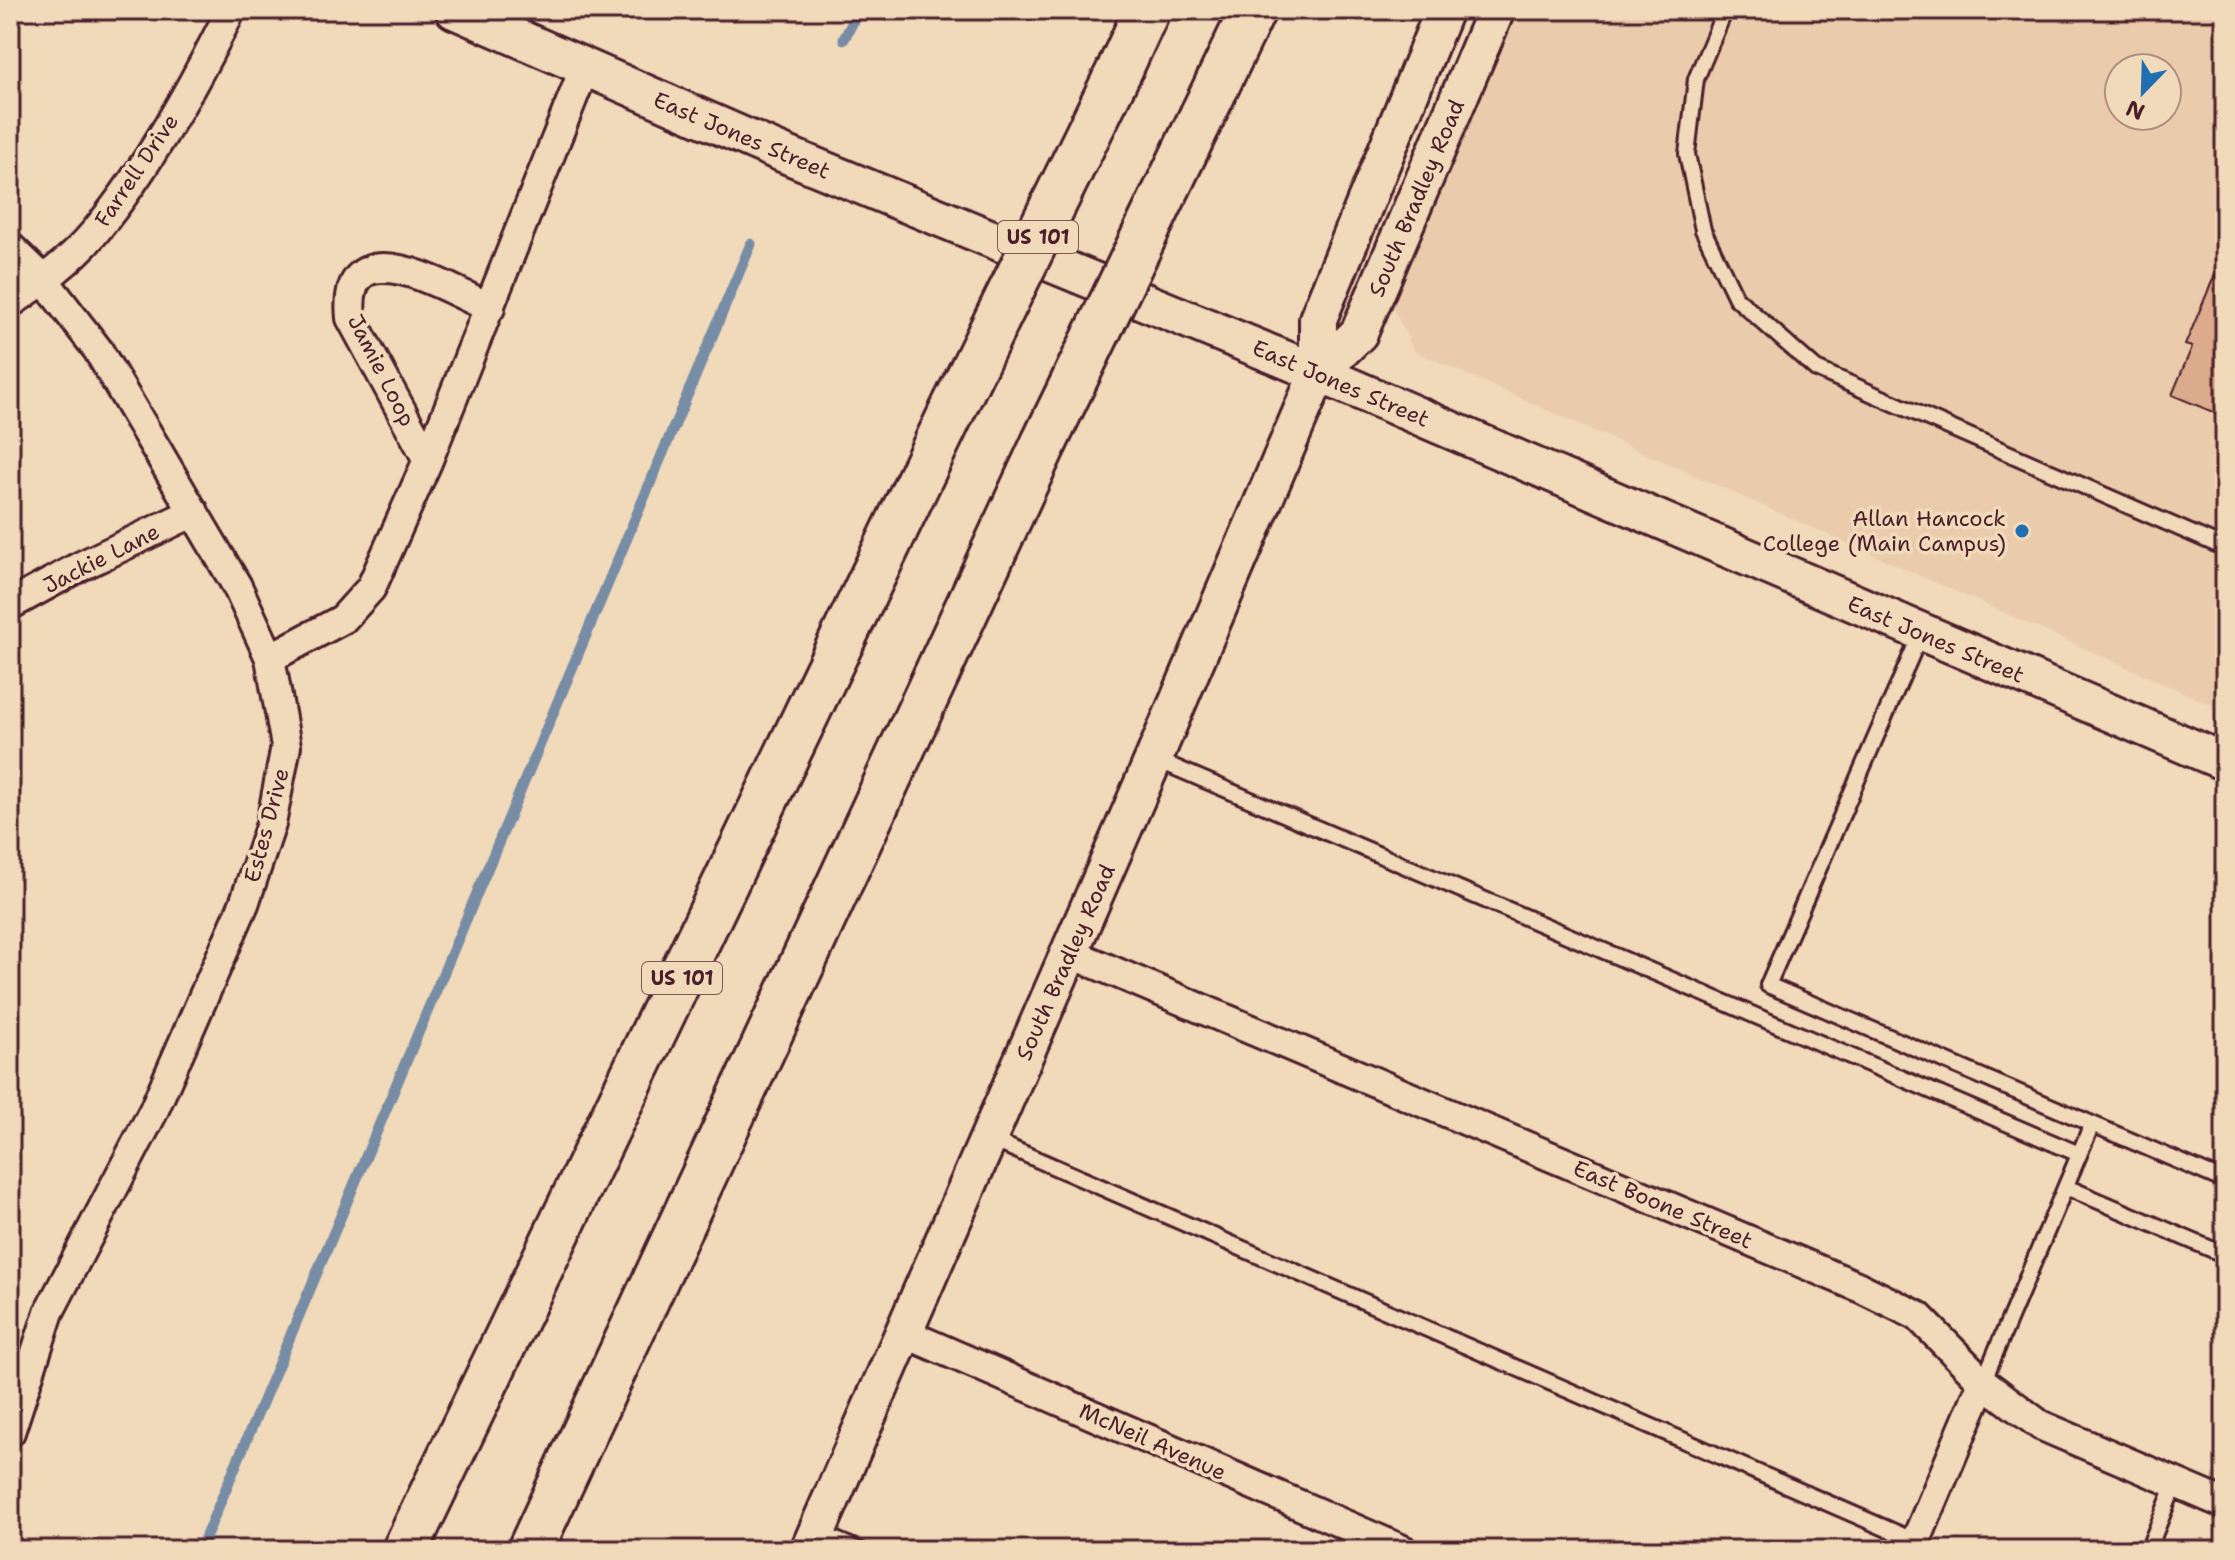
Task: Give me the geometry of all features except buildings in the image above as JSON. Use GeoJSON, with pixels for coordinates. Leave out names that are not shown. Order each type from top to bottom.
{"type":"FeatureCollection","features":[{"type":"Feature","properties":{"kind":"highway","name":"US 101"},"geometry":{"type":"LineString","coordinates":[[405,1550],[1147,10]]}},
{"type":"Feature","properties":{"kind":"highway"},"geometry":{"type":"LineString","coordinates":[[530,1550],[1044,443],[1253,10]]}},
{"type":"Feature","properties":{"kind":"street","name":"Farrell Drive"},"geometry":{"type":"LineString","coordinates":[[10,303],[44,280],[94,234],[134,179],[202,69],[231,10]]}},
{"type":"Feature","properties":{"kind":"street","name":"East Jones Street"},"geometry":{"type":"LineString","coordinates":[[454,10],[775,150],[1318,373],[2225,762]]}},
{"type":"Feature","properties":{"kind":"street","name":"South Bradley Road"},"geometry":{"type":"LineString","coordinates":[[1318,373],[1318,319],[1444,10]]}},
{"type":"Feature","properties":{"kind":"street","name":"South Bradley Road"},"geometry":{"type":"LineString","coordinates":[[813,1541],[1070,953],[1318,373],[1359,333],[1496,10]]}},
{"type":"Feature","properties":{"kind":"street","name":"Jamie Loop"},"geometry":{"type":"LineString","coordinates":[[270,658],[343,619],[371,588],[428,460],[585,67]]}},
{"type":"Feature","properties":{"kind":"street","name":"Estes Drive"},"geometry":{"type":"LineString","coordinates":[[10,247],[44,280],[98,350],[237,586],[270,658],[286,746],[262,851],[244,904],[153,1112],[49,1312],[10,1432]]}},
{"type":"Feature","properties":{"kind":"street","name":"Jamie Loop"},"geometry":{"type":"LineString","coordinates":[[428,460],[351,318],[349,296],[359,275],[376,267],[399,268],[490,308]]}},
{"type":"Feature","properties":{"kind":"street","name":"Jackie Lane"},"geometry":{"type":"LineString","coordinates":[[10,605],[79,567],[194,512]]}},
{"type":"Feature","properties":{"kind":"street","name":"East Boone Street"},"geometry":{"type":"LineString","coordinates":[[1070,953],[1859,1287],[1918,1316],[1983,1382],[2040,1425],[2225,1504]]}},
{"type":"Feature","properties":{"kind":"street","name":"McNeil Avenue"},"geometry":{"type":"LineString","coordinates":[[902,1332],[1403,1550]]}},
{"type":"Feature","properties":{"kind":"street"},"geometry":{"type":"LineString","coordinates":[[1914,1545],[1983,1382]]}},
{"type":"Feature","properties":{"kind":"lane"},"geometry":{"type":"LineString","coordinates":[[1725,10],[1696,79],[1687,154],[1703,230],[1736,298],[1816,369],[2225,548]]}},
{"type":"Feature","properties":{"kind":"lane"},"geometry":{"type":"LineString","coordinates":[[1921,633],[1768,985],[2225,1181]]}},
{"type":"Feature","properties":{"kind":"lane"},"geometry":{"type":"LineString","coordinates":[[1154,758],[2079,1154]]}},
{"type":"Feature","properties":{"kind":"lane"},"geometry":{"type":"LineString","coordinates":[[1983,1382],[2092,1124]]}},
{"type":"Feature","properties":{"kind":"lane"},"geometry":{"type":"LineString","coordinates":[[988,1138],[1914,1545]]}},
{"type":"Feature","properties":{"kind":"lane"},"geometry":{"type":"LineString","coordinates":[[2066,1187],[2225,1255]]}},
{"type":"Feature","properties":{"kind":"lane"},"geometry":{"type":"LineString","coordinates":[[2148,1550],[2175,1484]]}},
{"type":"Feature","properties":{"kind":"lane"},"geometry":{"type":"LineString","coordinates":[[813,1541],[860,1550]]}},
{"type":"Feature","properties":{"kind":"shaded area","name":"Allan Hancock College (Main Campus)"},"geometry":{"type":"Polygon","coordinates":[[[1512,10],[2225,10],[2225,711],[1414,351],[1388,297],[1512,10]]]}},
{"type":"Feature","properties":{"kind":"waterway"},"geometry":{"type":"LineString","coordinates":[[844,39],[859,10]]}},
{"type":"Feature","properties":{"kind":"waterway"},"geometry":{"type":"LineString","coordinates":[[200,1550],[751,244]]}},
{"type":"Feature","properties":{"kind":"place","name":"Allan Hancock College (Main Campus)"},"geometry":{"type":"Point","coordinates":[2022,531]}}]}
